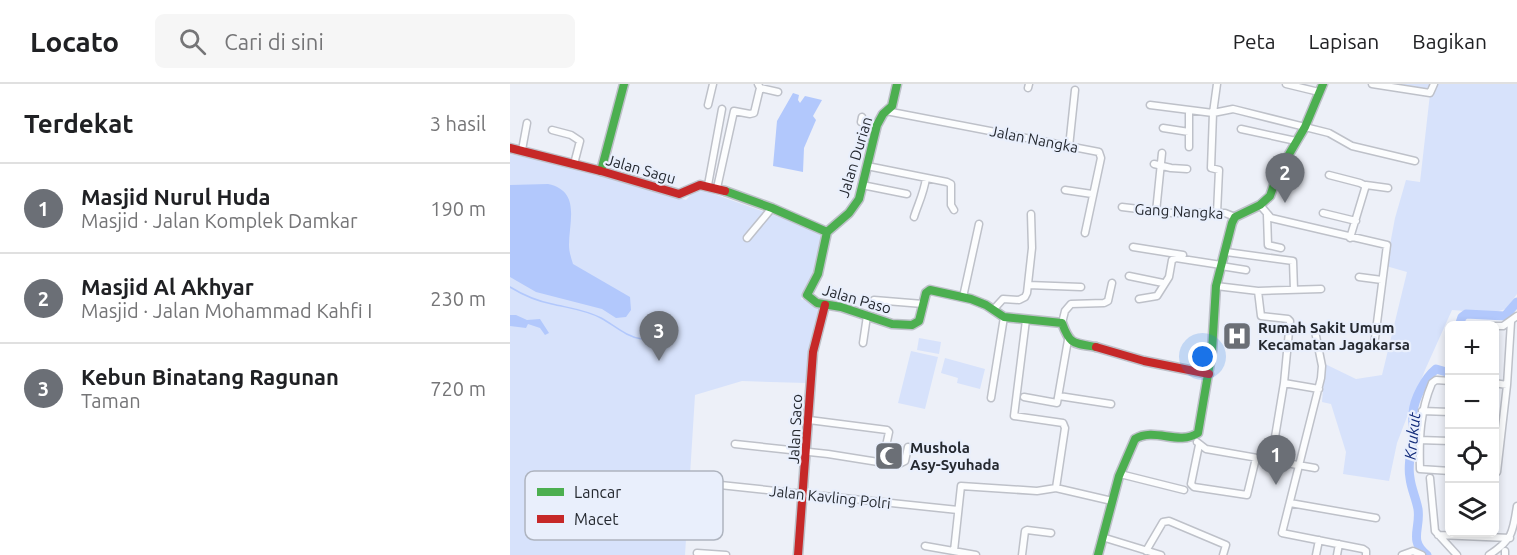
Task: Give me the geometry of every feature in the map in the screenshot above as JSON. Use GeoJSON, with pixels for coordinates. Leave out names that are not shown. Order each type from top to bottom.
{"type":"FeatureCollection","features":[{"type":"Feature","properties":{"kind":"main road"},"geometry":{"type":"LineString","coordinates":[[601,171],[624,84]]}},
{"type":"Feature","properties":{"kind":"main road","name":"Jalan Durian"},"geometry":{"type":"LineString","coordinates":[[827,232],[839,224],[855,206],[877,125],[892,106],[897,84]]}},
{"type":"Feature","properties":{"kind":"main road"},"geometry":{"type":"LineString","coordinates":[[1098,555],[1120,474],[1130,447],[1141,435],[1197,440],[1209,374],[1216,286],[1232,223],[1235,217],[1260,205],[1270,196],[1278,173],[1305,127],[1321,88]]}},
{"type":"Feature","properties":{"kind":"main road","name":"Jalan Sagu"},"geometry":{"type":"LineString","coordinates":[[510,148],[679,194],[696,186],[717,188],[772,208],[827,232]]}},
{"type":"Feature","properties":{"kind":"main road","name":"Jalan Paso"},"geometry":{"type":"LineString","coordinates":[[827,232],[818,274],[807,295],[808,299],[896,324],[916,324],[919,321],[926,293],[930,290],[979,302],[1004,317],[1062,322]]}},
{"type":"Feature","properties":{"kind":"main road","name":"Jalan Saco"},"geometry":{"type":"LineString","coordinates":[[798,555],[813,352],[825,305]]}},
{"type":"Feature","properties":{"kind":"main road"},"geometry":{"type":"LineString","coordinates":[[1062,322],[1068,340],[1075,344],[1107,349],[1144,361],[1209,374]]}},
{"type":"Feature","properties":{"kind":"street"},"geometry":{"type":"LineString","coordinates":[[708,105],[713,84]]}},
{"type":"Feature","properties":{"kind":"street"},"geometry":{"type":"LineString","coordinates":[[1217,84],[1213,113],[1211,168],[1219,170],[1217,213]]}},
{"type":"Feature","properties":{"kind":"street"},"geometry":{"type":"LineString","coordinates":[[1286,84],[1321,88]]}},
{"type":"Feature","properties":{"kind":"street"},"geometry":{"type":"LineString","coordinates":[[1372,84],[1430,93],[1434,84]]}},
{"type":"Feature","properties":{"kind":"street"},"geometry":{"type":"LineString","coordinates":[[717,188],[734,111],[750,114],[754,112],[759,86],[778,92]]}},
{"type":"Feature","properties":{"kind":"street"},"geometry":{"type":"LineString","coordinates":[[1069,147],[1075,90]]}},
{"type":"Feature","properties":{"kind":"street"},"geometry":{"type":"LineString","coordinates":[[1150,105],[1213,113],[1233,109],[1329,133],[1352,146],[1415,161]]}},
{"type":"Feature","properties":{"kind":"street"},"geometry":{"type":"LineString","coordinates":[[708,186],[722,110]]}},
{"type":"Feature","properties":{"kind":"street"},"geometry":{"type":"LineString","coordinates":[[1189,110],[1189,147]]}},
{"type":"Feature","properties":{"kind":"street","name":"Jalan Nangka"},"geometry":{"type":"LineString","coordinates":[[886,111],[1096,151],[1101,155],[1085,233]]}},
{"type":"Feature","properties":{"kind":"street"},"geometry":{"type":"LineString","coordinates":[[862,117],[861,122],[877,125]]}},
{"type":"Feature","properties":{"kind":"street"},"geometry":{"type":"LineString","coordinates":[[522,150],[528,123]]}},
{"type":"Feature","properties":{"kind":"street"},"geometry":{"type":"LineString","coordinates":[[1163,128],[1189,132]]}},
{"type":"Feature","properties":{"kind":"street"},"geometry":{"type":"LineString","coordinates":[[1241,129],[1296,141]]}},
{"type":"Feature","properties":{"kind":"street"},"geometry":{"type":"LineString","coordinates":[[552,130],[571,135],[579,141],[574,164]]}},
{"type":"Feature","properties":{"kind":"street"},"geometry":{"type":"LineString","coordinates":[[1156,212],[1162,153]]}},
{"type":"Feature","properties":{"kind":"street"},"geometry":{"type":"LineString","coordinates":[[1154,164],[1187,169]]}},
{"type":"Feature","properties":{"kind":"street"},"geometry":{"type":"LineString","coordinates":[[867,166],[951,184],[951,205],[954,210]]}},
{"type":"Feature","properties":{"kind":"street"},"geometry":{"type":"LineString","coordinates":[[1329,175],[1366,186],[1371,184],[1388,188]]}},
{"type":"Feature","properties":{"kind":"street"},"geometry":{"type":"LineString","coordinates":[[914,217],[917,205],[922,198],[926,178]]}},
{"type":"Feature","properties":{"kind":"street"},"geometry":{"type":"LineString","coordinates":[[862,185],[907,194]]}},
{"type":"Feature","properties":{"kind":"street"},"geometry":{"type":"LineString","coordinates":[[1350,238],[1366,186]]}},
{"type":"Feature","properties":{"kind":"street"},"geometry":{"type":"LineString","coordinates":[[1065,190],[1092,194]]}},
{"type":"Feature","properties":{"kind":"street"},"geometry":{"type":"LineString","coordinates":[[1260,205],[1271,218],[1387,245],[1374,346]]}},
{"type":"Feature","properties":{"kind":"street","name":"Gang Nangka"},"geometry":{"type":"LineString","coordinates":[[1122,207],[1156,212],[1225,213],[1235,217]]}},
{"type":"Feature","properties":{"kind":"street"},"geometry":{"type":"LineString","coordinates":[[747,238],[772,208]]}},
{"type":"Feature","properties":{"kind":"street"},"geometry":{"type":"LineString","coordinates":[[1323,213],[1356,221]]}},
{"type":"Feature","properties":{"kind":"street"},"geometry":{"type":"LineString","coordinates":[[993,310],[1003,299],[1019,300],[1025,297],[1032,248],[1031,214]]}},
{"type":"Feature","properties":{"kind":"street"},"geometry":{"type":"LineString","coordinates":[[1267,215],[1268,245],[1281,248]]}},
{"type":"Feature","properties":{"kind":"street"},"geometry":{"type":"LineString","coordinates":[[963,297],[979,224]]}},
{"type":"Feature","properties":{"kind":"street"},"geometry":{"type":"LineString","coordinates":[[1133,247],[1246,270]]}},
{"type":"Feature","properties":{"kind":"street"},"geometry":{"type":"LineString","coordinates":[[1226,252],[1293,261],[1294,290]]}},
{"type":"Feature","properties":{"kind":"street"},"geometry":{"type":"LineString","coordinates":[[1139,299],[1157,296],[1163,283],[1169,277],[1172,260],[1176,258],[1222,264]]}},
{"type":"Feature","properties":{"kind":"street"},"geometry":{"type":"LineString","coordinates":[[1129,276],[1163,283]]}},
{"type":"Feature","properties":{"kind":"street"},"geometry":{"type":"LineString","coordinates":[[1359,277],[1382,280]]}},
{"type":"Feature","properties":{"kind":"street"},"geometry":{"type":"LineString","coordinates":[[1062,322],[1065,311],[1071,304],[1108,301],[1112,283]]}},
{"type":"Feature","properties":{"kind":"street"},"geometry":{"type":"LineString","coordinates":[[1028,285],[1081,287]]}},
{"type":"Feature","properties":{"kind":"street"},"geometry":{"type":"LineString","coordinates":[[1216,286],[1258,291],[1321,289]]}},
{"type":"Feature","properties":{"kind":"street"},"geometry":{"type":"LineString","coordinates":[[1258,291],[1262,316],[1290,321],[1284,383],[1271,461]]}},
{"type":"Feature","properties":{"kind":"street"},"geometry":{"type":"LineString","coordinates":[[874,300],[923,304]]}},
{"type":"Feature","properties":{"kind":"street"},"geometry":{"type":"LineString","coordinates":[[863,343],[867,316]]}},
{"type":"Feature","properties":{"kind":"street"},"geometry":{"type":"LineString","coordinates":[[1499,326],[1511,322],[1517,316]]}},
{"type":"Feature","properties":{"kind":"street"},"geometry":{"type":"LineString","coordinates":[[991,398],[1004,317]]}},
{"type":"Feature","properties":{"kind":"street"},"geometry":{"type":"LineString","coordinates":[[1026,320],[1014,416],[1063,423],[1065,428],[1056,488]]}},
{"type":"Feature","properties":{"kind":"street"},"geometry":{"type":"LineString","coordinates":[[1499,435],[1508,385],[1511,322]]}},
{"type":"Feature","properties":{"kind":"street"},"geometry":{"type":"LineString","coordinates":[[1314,326],[1322,366],[1319,389],[1282,533],[1339,544],[1366,553]]}},
{"type":"Feature","properties":{"kind":"street"},"geometry":{"type":"LineString","coordinates":[[1023,398],[1057,403],[1068,340]]}},
{"type":"Feature","properties":{"kind":"street"},"geometry":{"type":"LineString","coordinates":[[1445,381],[1432,383],[1422,411],[1419,440],[1420,469],[1445,471]]}},
{"type":"Feature","properties":{"kind":"street"},"geometry":{"type":"LineString","coordinates":[[1284,383],[1319,389]]}},
{"type":"Feature","properties":{"kind":"street"},"geometry":{"type":"LineString","coordinates":[[1499,384],[1508,385]]}},
{"type":"Feature","properties":{"kind":"street"},"geometry":{"type":"LineString","coordinates":[[1059,396],[1111,404]]}},
{"type":"Feature","properties":{"kind":"street"},"geometry":{"type":"LineString","coordinates":[[1422,411],[1445,412]]}},
{"type":"Feature","properties":{"kind":"street"},"geometry":{"type":"LineString","coordinates":[[1499,414],[1503,414]]}},
{"type":"Feature","properties":{"kind":"street"},"geometry":{"type":"LineString","coordinates":[[809,420],[886,430],[889,432],[886,446]]}},
{"type":"Feature","properties":{"kind":"street"},"geometry":{"type":"LineString","coordinates":[[1197,440],[1206,449],[1316,468]]}},
{"type":"Feature","properties":{"kind":"street"},"geometry":{"type":"LineString","coordinates":[[1197,440],[1191,484],[1194,487],[1247,495],[1256,458]]}},
{"type":"Feature","properties":{"kind":"street"},"geometry":{"type":"LineString","coordinates":[[1419,440],[1445,441]]}},
{"type":"Feature","properties":{"kind":"street"},"geometry":{"type":"LineString","coordinates":[[735,444],[897,465],[905,461],[908,447]]}},
{"type":"Feature","properties":{"kind":"street"},"geometry":{"type":"LineString","coordinates":[[1120,474],[1184,490]]}},
{"type":"Feature","properties":{"kind":"street"},"geometry":{"type":"LineString","coordinates":[[1430,478],[1435,531],[1457,555]]}},
{"type":"Feature","properties":{"kind":"street","name":"Jalan Kavling Polri"},"geometry":{"type":"LineString","coordinates":[[723,485],[958,510]]}},
{"type":"Feature","properties":{"kind":"street"},"geometry":{"type":"LineString","coordinates":[[954,551],[961,486],[1037,491],[1056,488],[1112,501]]}},
{"type":"Feature","properties":{"kind":"street"},"geometry":{"type":"LineString","coordinates":[[1290,504],[1376,519]]}},
{"type":"Feature","properties":{"kind":"street"},"geometry":{"type":"LineString","coordinates":[[1489,555],[1510,537],[1514,530],[1517,506]]}},
{"type":"Feature","properties":{"kind":"street"},"geometry":{"type":"LineString","coordinates":[[1146,551],[1163,522],[1169,521],[1226,544],[1223,555]]}},
{"type":"Feature","properties":{"kind":"street"},"geometry":{"type":"LineString","coordinates":[[1022,555],[1027,530],[1051,533]]}},
{"type":"Feature","properties":{"kind":"street"},"geometry":{"type":"LineString","coordinates":[[1438,535],[1510,537]]}},
{"type":"Feature","properties":{"kind":"street"},"geometry":{"type":"LineString","coordinates":[[1102,537],[1161,555]]}},
{"type":"Feature","properties":{"kind":"street"},"geometry":{"type":"LineString","coordinates":[[1316,555],[1319,540]]}},
{"type":"Feature","properties":{"kind":"street"},"geometry":{"type":"LineString","coordinates":[[1337,555],[1339,544]]}},
{"type":"Feature","properties":{"kind":"street"},"geometry":{"type":"LineString","coordinates":[[926,546],[976,555]]}},
{"type":"Feature","properties":{"kind":"street"},"geometry":{"type":"LineString","coordinates":[[1402,555],[1413,551],[1422,555]]}},
{"type":"Feature","properties":{"kind":"street"},"geometry":{"type":"LineString","coordinates":[[697,553],[726,555]]}},
{"type":"Feature","properties":{"kind":"shaded area"},"geometry":{"type":"Polygon","coordinates":[[[1373,84],[1517,84],[1517,294],[1506,309],[1491,313],[1452,310],[1445,321],[1397,443],[1389,481],[1343,474],[1346,452],[1331,404],[1322,402],[1325,364],[1356,379],[1382,375],[1407,272],[1386,266],[1395,218],[1406,180],[1420,182],[1430,94],[1373,84]]]}},
{"type":"Feature","properties":{"kind":"shaded area"},"geometry":{"type":"Polygon","coordinates":[[[510,154],[590,171],[686,200],[697,188],[799,224],[823,236],[817,266],[801,299],[823,306],[810,341],[806,383],[742,381],[695,395],[690,471],[525,471],[525,540],[686,540],[685,555],[510,555],[510,154]]]}},
{"type":"Feature","properties":{"kind":"shaded area"},"geometry":{"type":"Polygon","coordinates":[[[919,338],[941,342],[939,354],[917,350],[919,338]]]}},
{"type":"Feature","properties":{"kind":"shaded area"},"geometry":{"type":"Polygon","coordinates":[[[911,351],[938,357],[925,409],[898,403],[911,351]]]}},
{"type":"Feature","properties":{"kind":"shaded area"},"geometry":{"type":"Polygon","coordinates":[[[945,358],[985,369],[980,389],[957,383],[958,378],[941,373],[945,358]]]}},
{"type":"Feature","properties":{"kind":"water"},"geometry":{"type":"Polygon","coordinates":[[[793,93],[799,95],[800,103],[805,96],[822,100],[813,116],[816,120],[804,148],[803,172],[773,166],[777,121],[793,93]]]}},
{"type":"Feature","properties":{"kind":"water"},"geometry":{"type":"Polygon","coordinates":[[[548,184],[565,193],[569,200],[571,217],[569,247],[573,264],[630,297],[631,310],[626,317],[616,318],[602,309],[536,292],[510,277],[510,185],[548,184]]]}},
{"type":"Feature","properties":{"kind":"water"},"geometry":{"type":"Polygon","coordinates":[[[510,315],[527,320],[540,319],[549,333],[545,335],[540,328],[528,324],[526,328],[510,326],[510,315]]]}},
{"type":"Feature","properties":{"kind":"waterway"},"geometry":{"type":"LineString","coordinates":[[510,287],[541,301],[595,315],[636,338],[653,339],[669,334]]}},
{"type":"Feature","properties":{"kind":"waterway","name":"Krukut"},"geometry":{"type":"LineString","coordinates":[[1461,321],[1466,314],[1505,316],[1517,302]]}},
{"type":"Feature","properties":{"kind":"waterway","name":"Krukut"},"geometry":{"type":"LineString","coordinates":[[1427,555],[1418,545],[1416,534],[1418,509],[1409,473],[1413,413],[1424,383],[1436,369],[1445,372]]}},
{"type":"Feature","properties":{"kind":"traffic: fast"},"geometry":{"type":"LineString","coordinates":[[601,171],[624,84]]}},
{"type":"Feature","properties":{"kind":"traffic: fast"},"geometry":{"type":"LineString","coordinates":[[827,232],[849,213],[859,199],[877,125],[883,114],[892,106],[897,84]]}},
{"type":"Feature","properties":{"kind":"traffic: fast"},"geometry":{"type":"LineString","coordinates":[[1098,555],[1119,476],[1135,439],[1150,435],[1183,438],[1198,433],[1212,351],[1216,286],[1232,223],[1235,217],[1260,205],[1270,196],[1278,173],[1305,127],[1323,84]]}},
{"type":"Feature","properties":{"kind":"traffic: fast"},"geometry":{"type":"LineString","coordinates":[[725,191],[827,232]]}},
{"type":"Feature","properties":{"kind":"traffic: fast"},"geometry":{"type":"LineString","coordinates":[[827,232],[818,274],[807,295],[817,303],[841,307],[892,324],[912,325],[919,321],[926,293],[930,290],[971,299],[986,305],[1004,317],[1062,323],[1073,342],[1096,347]]}},
{"type":"Feature","properties":{"kind":"traffic: jam"},"geometry":{"type":"LineString","coordinates":[[510,148],[679,194],[700,185],[725,191]]}},
{"type":"Feature","properties":{"kind":"traffic: jam"},"geometry":{"type":"LineString","coordinates":[[798,555],[813,352],[825,305]]}},
{"type":"Feature","properties":{"kind":"traffic: jam"},"geometry":{"type":"LineString","coordinates":[[1096,347],[1144,361],[1209,374]]}},
{"type":"Feature","properties":{"kind":"place","name":"Masjid Al Akhyar"},"geometry":{"type":"Point","coordinates":[1285,203]}},
{"type":"Feature","properties":{"kind":"place","name":"Rumah Sakit Umum Kecamatan Jagakarsa"},"geometry":{"type":"Point","coordinates":[1237,336]}},
{"type":"Feature","properties":{"kind":"place","name":"Kebun Binatang Ragunan"},"geometry":{"type":"Point","coordinates":[659,361]}},
{"type":"Feature","properties":{"kind":"place","name":"Mushola Asy-Syuhada"},"geometry":{"type":"Point","coordinates":[889,456]}},
{"type":"Feature","properties":{"kind":"place","name":"Masjid Nurul Huda"},"geometry":{"type":"Point","coordinates":[1276,485]}}]}
